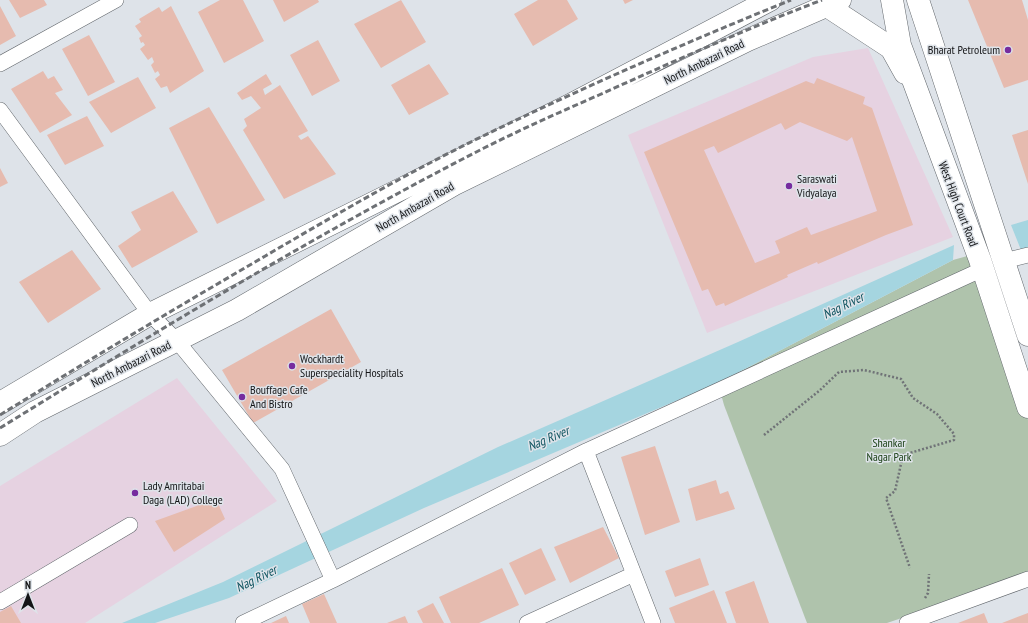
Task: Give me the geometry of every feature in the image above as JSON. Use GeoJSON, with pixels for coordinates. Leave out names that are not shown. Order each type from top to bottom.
{"type":"FeatureCollection","features":[{"type":"Feature","properties":{"kind":"main road","name":"North Ambazari Road"},"geometry":{"type":"LineString","coordinates":[[0,403],[150,314],[563,109],[770,0]]}},
{"type":"Feature","properties":{"kind":"main road","name":"West High Court Road"},"geometry":{"type":"LineString","coordinates":[[892,0],[900,45],[915,91],[983,269],[1028,407]]}},
{"type":"Feature","properties":{"kind":"main road","name":"West High Court Road"},"geometry":{"type":"LineString","coordinates":[[918,0],[1028,335]]}},
{"type":"Feature","properties":{"kind":"main road","name":"North Ambazari Road"},"geometry":{"type":"LineString","coordinates":[[0,435],[35,412],[237,310],[453,185],[748,40],[834,3]]}},
{"type":"Feature","properties":{"kind":"main road"},"geometry":{"type":"LineString","coordinates":[[834,3],[891,48],[915,91]]}},
{"type":"Feature","properties":{"kind":"street"},"geometry":{"type":"LineString","coordinates":[[0,64],[116,0]]}},
{"type":"Feature","properties":{"kind":"street"},"geometry":{"type":"LineString","coordinates":[[0,110],[150,314],[177,341],[282,469],[332,577]]}},
{"type":"Feature","properties":{"kind":"street"},"geometry":{"type":"LineString","coordinates":[[1004,261],[1028,255]]}},
{"type":"Feature","properties":{"kind":"street"},"geometry":{"type":"LineString","coordinates":[[243,623],[586,450],[983,269]]}},
{"type":"Feature","properties":{"kind":"street"},"geometry":{"type":"LineString","coordinates":[[586,450],[653,623]]}},
{"type":"Feature","properties":{"kind":"street"},"geometry":{"type":"LineString","coordinates":[[0,602],[130,525]]}},
{"type":"Feature","properties":{"kind":"street"},"geometry":{"type":"LineString","coordinates":[[527,623],[634,574]]}},
{"type":"Feature","properties":{"kind":"street"},"geometry":{"type":"LineString","coordinates":[[913,622],[1028,579]]}},
{"type":"Feature","properties":{"kind":"path"},"geometry":{"type":"LineString","coordinates":[[764,435],[819,391],[839,372],[864,370],[901,379],[913,398],[937,414],[954,434],[954,440],[903,455],[895,490],[886,498],[910,568]]}},
{"type":"Feature","properties":{"kind":"shaded area","name":"Saraswati Vidyalaya"},"geometry":{"type":"Polygon","coordinates":[[[868,48],[953,237],[707,333],[628,135],[813,57],[868,48]]]}},
{"type":"Feature","properties":{"kind":"shaded area","name":"Lady Amritabai Daga (LAD) College"},"geometry":{"type":"Polygon","coordinates":[[[177,378],[277,501],[85,623],[0,623],[0,486],[177,378]]]}},
{"type":"Feature","properties":{"kind":"green space","name":"Shankar Nagar Park"},"geometry":{"type":"Polygon","coordinates":[[[971,255],[976,262],[1028,420],[1028,575],[887,623],[807,623],[724,405],[718,383],[953,260],[971,255]]]}},
{"type":"Feature","properties":{"kind":"water"},"geometry":{"type":"Polygon","coordinates":[[[1028,220],[1028,248],[1021,250],[1011,225],[1028,220]]]}},
{"type":"Feature","properties":{"kind":"water","name":"Nag River"},"geometry":{"type":"Polygon","coordinates":[[[954,245],[953,260],[718,383],[424,508],[229,598],[155,623],[122,623],[223,582],[498,447],[738,342],[954,245]]]}},
{"type":"Feature","properties":{"kind":"building"},"geometry":{"type":"Polygon","coordinates":[[[9,0],[44,0],[47,5],[20,18],[9,0]]]}},
{"type":"Feature","properties":{"kind":"building"},"geometry":{"type":"Polygon","coordinates":[[[220,0],[243,0],[264,41],[224,63],[198,12],[220,0]]]}},
{"type":"Feature","properties":{"kind":"building"},"geometry":{"type":"Polygon","coordinates":[[[273,0],[318,0],[319,2],[284,22],[273,0]]]}},
{"type":"Feature","properties":{"kind":"building"},"geometry":{"type":"Polygon","coordinates":[[[401,0],[426,42],[381,68],[354,24],[401,0]]]}},
{"type":"Feature","properties":{"kind":"building"},"geometry":{"type":"Polygon","coordinates":[[[538,0],[567,0],[578,19],[533,46],[514,14],[538,0]]]}},
{"type":"Feature","properties":{"kind":"building"},"geometry":{"type":"Polygon","coordinates":[[[623,0],[633,0],[625,4],[623,0]]]}},
{"type":"Feature","properties":{"kind":"building","name":"Bharat Petroleum"},"geometry":{"type":"Polygon","coordinates":[[[968,0],[1022,0],[1028,20],[1028,80],[1004,88],[968,0]]]}},
{"type":"Feature","properties":{"kind":"building"},"geometry":{"type":"Polygon","coordinates":[[[0,6],[16,36],[0,45],[0,6]]]}},
{"type":"Feature","properties":{"kind":"building"},"geometry":{"type":"Polygon","coordinates":[[[171,6],[204,71],[170,93],[167,86],[161,88],[155,79],[160,75],[158,71],[155,73],[151,65],[154,62],[152,57],[148,60],[140,49],[145,45],[143,42],[141,43],[139,38],[142,36],[135,26],[141,22],[139,19],[159,7],[162,12],[171,6]]]}},
{"type":"Feature","properties":{"kind":"building"},"geometry":{"type":"Polygon","coordinates":[[[89,35],[115,82],[88,96],[62,49],[89,35]]]}},
{"type":"Feature","properties":{"kind":"building"},"geometry":{"type":"Polygon","coordinates":[[[318,40],[340,81],[312,96],[290,55],[318,40]]]}},
{"type":"Feature","properties":{"kind":"building"},"geometry":{"type":"Polygon","coordinates":[[[429,64],[449,94],[409,115],[391,85],[429,64]]]}},
{"type":"Feature","properties":{"kind":"building"},"geometry":{"type":"Polygon","coordinates":[[[43,71],[48,79],[54,76],[63,90],[55,93],[72,115],[40,133],[11,89],[43,71]]]}},
{"type":"Feature","properties":{"kind":"building"},"geometry":{"type":"Polygon","coordinates":[[[266,74],[272,84],[263,89],[265,95],[280,85],[308,131],[298,136],[301,140],[308,136],[336,174],[284,199],[243,130],[247,126],[244,119],[261,108],[251,96],[242,100],[237,93],[266,74]]]}},
{"type":"Feature","properties":{"kind":"building"},"geometry":{"type":"Polygon","coordinates":[[[138,77],[156,108],[111,133],[89,102],[138,77]]]}},
{"type":"Feature","properties":{"kind":"building","name":"Saraswati Vidyalaya"},"geometry":{"type":"Polygon","coordinates":[[[817,78],[865,97],[863,104],[872,108],[913,225],[818,264],[817,262],[787,275],[788,277],[725,306],[724,303],[716,306],[708,289],[702,291],[644,152],[806,81],[814,84],[817,78]],[[800,122],[785,130],[781,123],[718,153],[714,146],[704,150],[755,263],[780,253],[775,241],[807,227],[811,235],[877,211],[852,137],[847,141],[800,122]]]}},
{"type":"Feature","properties":{"kind":"building"},"geometry":{"type":"Polygon","coordinates":[[[209,107],[265,200],[217,224],[169,128],[209,107]]]}},
{"type":"Feature","properties":{"kind":"building"},"geometry":{"type":"Polygon","coordinates":[[[87,116],[104,146],[65,165],[47,135],[87,116]]]}},
{"type":"Feature","properties":{"kind":"building"},"geometry":{"type":"Polygon","coordinates":[[[1028,130],[1028,184],[1012,135],[1028,130]]]}},
{"type":"Feature","properties":{"kind":"building"},"geometry":{"type":"Polygon","coordinates":[[[0,168],[8,183],[0,187],[0,168]]]}},
{"type":"Feature","properties":{"kind":"building"},"geometry":{"type":"Polygon","coordinates":[[[173,191],[198,232],[132,268],[118,246],[141,230],[131,212],[173,191]]]}},
{"type":"Feature","properties":{"kind":"building"},"geometry":{"type":"Polygon","coordinates":[[[72,250],[101,289],[48,323],[19,282],[72,250]]]}},
{"type":"Feature","properties":{"kind":"building","name":"Wockhardt Superspeciality Hospitals"},"geometry":{"type":"Polygon","coordinates":[[[331,309],[361,362],[253,423],[222,370],[331,309]]]}},
{"type":"Feature","properties":{"kind":"building"},"geometry":{"type":"Polygon","coordinates":[[[655,446],[680,522],[645,535],[621,457],[655,446]]]}},
{"type":"Feature","properties":{"kind":"building"},"geometry":{"type":"Polygon","coordinates":[[[716,480],[720,494],[728,491],[735,509],[696,521],[688,489],[716,480]]]}},
{"type":"Feature","properties":{"kind":"building"},"geometry":{"type":"Polygon","coordinates":[[[216,499],[225,519],[174,552],[155,521],[216,499]]]}},
{"type":"Feature","properties":{"kind":"building"},"geometry":{"type":"Polygon","coordinates":[[[603,527],[619,558],[570,583],[554,547],[603,527]]]}},
{"type":"Feature","properties":{"kind":"building"},"geometry":{"type":"Polygon","coordinates":[[[541,548],[556,580],[525,595],[509,563],[541,548]]]}},
{"type":"Feature","properties":{"kind":"building"},"geometry":{"type":"Polygon","coordinates":[[[700,558],[709,585],[675,597],[665,571],[700,558]]]}},
{"type":"Feature","properties":{"kind":"building"},"geometry":{"type":"Polygon","coordinates":[[[502,568],[519,605],[479,623],[451,623],[439,597],[502,568]]]}},
{"type":"Feature","properties":{"kind":"building"},"geometry":{"type":"Polygon","coordinates":[[[754,581],[769,623],[736,623],[725,592],[754,581]]]}},
{"type":"Feature","properties":{"kind":"building"},"geometry":{"type":"Polygon","coordinates":[[[714,590],[727,623],[675,623],[669,608],[714,590]]]}},
{"type":"Feature","properties":{"kind":"building"},"geometry":{"type":"Polygon","coordinates":[[[324,594],[337,623],[310,623],[302,604],[324,594]]]}},
{"type":"Feature","properties":{"kind":"building"},"geometry":{"type":"Polygon","coordinates":[[[433,603],[444,623],[423,623],[417,611],[433,603]]]}},
{"type":"Feature","properties":{"kind":"building"},"geometry":{"type":"Polygon","coordinates":[[[11,606],[21,623],[0,623],[0,612],[11,606]]]}},
{"type":"Feature","properties":{"kind":"building"},"geometry":{"type":"Polygon","coordinates":[[[984,613],[988,623],[958,623],[984,613]]]}},
{"type":"Feature","properties":{"kind":"building"},"geometry":{"type":"Polygon","coordinates":[[[1028,613],[1028,623],[1002,623],[1028,613]]]}},
{"type":"Feature","properties":{"kind":"building"},"geometry":{"type":"Polygon","coordinates":[[[286,616],[289,623],[271,623],[286,616]]]}},
{"type":"Feature","properties":{"kind":"building"},"geometry":{"type":"Polygon","coordinates":[[[405,616],[408,623],[387,623],[405,616]]]}},
{"type":"Feature","properties":{"kind":"railway"},"geometry":{"type":"LineString","coordinates":[[0,415],[223,281],[396,181],[483,136],[597,83],[713,32],[791,0]]}},
{"type":"Feature","properties":{"kind":"railway"},"geometry":{"type":"LineString","coordinates":[[0,428],[239,283],[422,180],[541,121],[765,22],[822,0]]}},
{"type":"Feature","properties":{"kind":"place","name":"Bharat Petroleum"},"geometry":{"type":"Point","coordinates":[1008,50]}},
{"type":"Feature","properties":{"kind":"place","name":"Saraswati Vidyalaya"},"geometry":{"type":"Point","coordinates":[789,186]}},
{"type":"Feature","properties":{"kind":"place","name":"Wockhardt Superspeciality Hospitals"},"geometry":{"type":"Point","coordinates":[292,366]}},
{"type":"Feature","properties":{"kind":"place","name":"Bouffage Cafe And Bistro"},"geometry":{"type":"Point","coordinates":[242,397]}},
{"type":"Feature","properties":{"kind":"place","name":"Lady Amritabai Daga (LAD) College"},"geometry":{"type":"Point","coordinates":[135,493]}}]}
